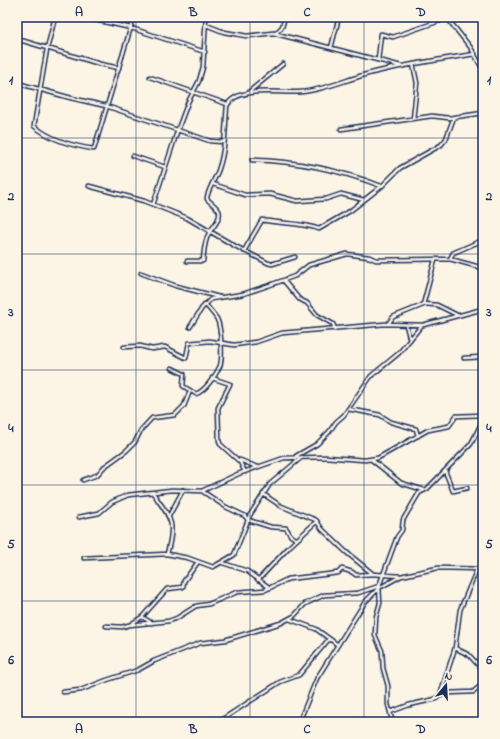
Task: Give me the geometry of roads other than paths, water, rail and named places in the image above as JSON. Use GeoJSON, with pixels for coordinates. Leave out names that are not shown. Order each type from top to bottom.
{"type":"FeatureCollection","features":[{"type":"Feature","properties":{"kind":"street"},"geometry":{"type":"LineString","coordinates":[[55,17],[47,49],[34,126],[51,137],[76,147],[94,149],[134,17]]}},
{"type":"Feature","properties":{"kind":"street"},"geometry":{"type":"LineString","coordinates":[[83,17],[131,28],[205,52]]}},
{"type":"Feature","properties":{"kind":"street"},"geometry":{"type":"LineString","coordinates":[[153,205],[178,129],[199,81],[205,52],[206,17]]}},
{"type":"Feature","properties":{"kind":"street"},"geometry":{"type":"LineString","coordinates":[[276,33],[282,27],[285,17]]}},
{"type":"Feature","properties":{"kind":"street"},"geometry":{"type":"LineString","coordinates":[[331,48],[339,17]]}},
{"type":"Feature","properties":{"kind":"street"},"geometry":{"type":"LineString","coordinates":[[378,60],[381,34],[393,37],[448,17],[475,54],[483,70]]}},
{"type":"Feature","properties":{"kind":"street"},"geometry":{"type":"LineString","coordinates":[[474,17],[482,19]]}},
{"type":"Feature","properties":{"kind":"street"},"geometry":{"type":"LineString","coordinates":[[206,25],[224,32],[247,36],[276,33],[401,66]]}},
{"type":"Feature","properties":{"kind":"street"},"geometry":{"type":"LineString","coordinates":[[282,27],[284,36]]}},
{"type":"Feature","properties":{"kind":"street"},"geometry":{"type":"LineString","coordinates":[[17,40],[119,68]]}},
{"type":"Feature","properties":{"kind":"street"},"geometry":{"type":"LineString","coordinates":[[187,261],[203,261],[204,249],[210,232],[214,227],[220,213],[207,198],[220,164],[224,142],[227,104],[239,95],[250,92],[304,92],[401,66],[475,54]]}},
{"type":"Feature","properties":{"kind":"street"},"geometry":{"type":"LineString","coordinates":[[250,92],[283,64]]}},
{"type":"Feature","properties":{"kind":"street"},"geometry":{"type":"LineString","coordinates":[[413,64],[417,82],[413,119]]}},
{"type":"Feature","properties":{"kind":"street"},"geometry":{"type":"LineString","coordinates":[[150,77],[227,104]]}},
{"type":"Feature","properties":{"kind":"street"},"geometry":{"type":"LineString","coordinates":[[17,83],[106,106],[210,141],[224,142]]}},
{"type":"Feature","properties":{"kind":"street"},"geometry":{"type":"LineString","coordinates":[[341,129],[432,116],[454,117],[483,113]]}},
{"type":"Feature","properties":{"kind":"street"},"geometry":{"type":"LineString","coordinates":[[244,251],[262,220],[279,224],[308,225],[320,229],[364,200],[382,186],[400,168],[442,145],[454,117]]}},
{"type":"Feature","properties":{"kind":"street"},"geometry":{"type":"LineString","coordinates":[[133,156],[165,167]]}},
{"type":"Feature","properties":{"kind":"street"},"geometry":{"type":"LineString","coordinates":[[252,160],[276,161],[310,166],[382,186]]}},
{"type":"Feature","properties":{"kind":"street"},"geometry":{"type":"LineString","coordinates":[[213,184],[245,195],[270,194],[297,202],[326,199],[341,194],[364,200]]}},
{"type":"Feature","properties":{"kind":"street"},"geometry":{"type":"LineString","coordinates":[[90,186],[112,191],[187,218],[244,251],[270,264],[295,257]]}},
{"type":"Feature","properties":{"kind":"street"},"geometry":{"type":"LineString","coordinates":[[450,259],[453,253],[483,240]]}},
{"type":"Feature","properties":{"kind":"street"},"geometry":{"type":"LineString","coordinates":[[190,327],[205,304],[219,297],[243,294],[295,276],[309,265],[347,254],[369,256],[376,260],[450,259],[483,268]]}},
{"type":"Feature","properties":{"kind":"street"},"geometry":{"type":"LineString","coordinates":[[424,304],[435,260]]}},
{"type":"Feature","properties":{"kind":"street"},"geometry":{"type":"LineString","coordinates":[[141,273],[176,286],[219,297]]}},
{"type":"Feature","properties":{"kind":"street"},"geometry":{"type":"LineString","coordinates":[[284,280],[299,299],[307,303],[319,316],[333,324],[335,329]]}},
{"type":"Feature","properties":{"kind":"street"},"geometry":{"type":"LineString","coordinates":[[172,368],[184,374],[182,385],[190,392],[198,394],[212,378],[220,362],[221,342],[217,320],[205,304]]}},
{"type":"Feature","properties":{"kind":"street"},"geometry":{"type":"LineString","coordinates":[[387,324],[393,317],[424,304],[437,305],[457,315]]}},
{"type":"Feature","properties":{"kind":"street"},"geometry":{"type":"LineString","coordinates":[[124,347],[140,346],[152,349],[165,347],[186,358],[189,343],[221,342],[245,344],[282,333],[387,324],[422,325],[483,309]]}},
{"type":"Feature","properties":{"kind":"street"},"geometry":{"type":"LineString","coordinates":[[406,325],[410,340]]}},
{"type":"Feature","properties":{"kind":"street"},"geometry":{"type":"LineString","coordinates":[[296,457],[317,444],[329,432],[334,424],[348,409],[371,376],[394,358],[422,325]]}},
{"type":"Feature","properties":{"kind":"street"},"geometry":{"type":"LineString","coordinates":[[464,358],[483,356]]}},
{"type":"Feature","properties":{"kind":"street"},"geometry":{"type":"LineString","coordinates":[[212,378],[230,384],[218,408],[218,440],[220,444],[237,459],[245,472]]}},
{"type":"Feature","properties":{"kind":"street"},"geometry":{"type":"LineString","coordinates":[[83,480],[97,475],[104,467],[126,451],[135,442],[141,430],[152,418],[175,415],[184,406],[190,392]]}},
{"type":"Feature","properties":{"kind":"street"},"geometry":{"type":"LineString","coordinates":[[348,409],[380,415],[391,422],[416,429],[418,436]]}},
{"type":"Feature","properties":{"kind":"street"},"geometry":{"type":"LineString","coordinates":[[79,517],[99,513],[112,502],[128,495],[183,490],[202,491],[245,472],[284,458],[337,457],[371,460],[382,456],[432,429],[449,426],[456,416],[483,415]]}},
{"type":"Feature","properties":{"kind":"street"},"geometry":{"type":"LineString","coordinates":[[300,722],[314,683],[365,602],[379,587],[395,540],[402,530],[404,520],[413,501],[419,493],[424,491],[445,472],[473,441],[483,420]]}},
{"type":"Feature","properties":{"kind":"street"},"geometry":{"type":"LineString","coordinates":[[84,558],[167,554],[198,562],[212,568],[234,555],[248,520],[263,494],[273,480],[303,457]]}},
{"type":"Feature","properties":{"kind":"street"},"geometry":{"type":"LineString","coordinates":[[237,459],[258,467]]}},
{"type":"Feature","properties":{"kind":"street"},"geometry":{"type":"LineString","coordinates":[[371,460],[401,483],[424,491]]}},
{"type":"Feature","properties":{"kind":"street"},"geometry":{"type":"LineString","coordinates":[[445,472],[453,491],[467,488]]}},
{"type":"Feature","properties":{"kind":"street"},"geometry":{"type":"LineString","coordinates":[[169,516],[183,490]]}},
{"type":"Feature","properties":{"kind":"street"},"geometry":{"type":"LineString","coordinates":[[202,491],[226,507],[244,516],[248,520],[271,527],[286,528],[290,536],[296,539]]}},
{"type":"Feature","properties":{"kind":"street"},"geometry":{"type":"LineString","coordinates":[[152,493],[169,516],[172,533],[167,554]]}},
{"type":"Feature","properties":{"kind":"street"},"geometry":{"type":"LineString","coordinates":[[263,494],[281,506],[317,521],[322,529],[346,552],[373,574]]}},
{"type":"Feature","properties":{"kind":"street"},"geometry":{"type":"LineString","coordinates":[[258,580],[296,539],[317,521]]}},
{"type":"Feature","properties":{"kind":"street"},"geometry":{"type":"LineString","coordinates":[[129,625],[142,617],[167,589],[183,587],[184,581],[198,562]]}},
{"type":"Feature","properties":{"kind":"street"},"geometry":{"type":"LineString","coordinates":[[222,563],[247,571],[270,588]]}},
{"type":"Feature","properties":{"kind":"street"},"geometry":{"type":"LineString","coordinates":[[106,626],[122,627],[173,620],[196,606],[209,604],[237,592],[266,590],[288,580],[338,573],[342,569],[356,575],[373,574],[384,576],[401,576],[447,567],[483,569]]}},
{"type":"Feature","properties":{"kind":"street"},"geometry":{"type":"LineString","coordinates":[[390,712],[409,705],[436,699],[440,695],[455,648],[460,610],[477,569]]}},
{"type":"Feature","properties":{"kind":"street"},"geometry":{"type":"LineString","coordinates":[[63,692],[82,690],[138,670],[200,643],[225,640],[289,619],[305,604],[324,595],[358,593],[379,587],[401,576]]}},
{"type":"Feature","properties":{"kind":"street"},"geometry":{"type":"LineString","coordinates":[[379,587],[380,603],[376,617],[375,634],[382,651],[383,668],[388,683],[387,700],[392,720]]}},
{"type":"Feature","properties":{"kind":"street"},"geometry":{"type":"LineString","coordinates":[[142,617],[153,623]]}},
{"type":"Feature","properties":{"kind":"street"},"geometry":{"type":"LineString","coordinates":[[289,619],[316,629],[338,645]]}},
{"type":"Feature","properties":{"kind":"street"},"geometry":{"type":"LineString","coordinates":[[218,722],[280,682],[299,675],[329,639]]}},
{"type":"Feature","properties":{"kind":"street"},"geometry":{"type":"LineString","coordinates":[[455,648],[469,655],[480,667]]}},
{"type":"Feature","properties":{"kind":"street"},"geometry":{"type":"LineString","coordinates":[[440,695],[473,692],[483,684]]}}]}
